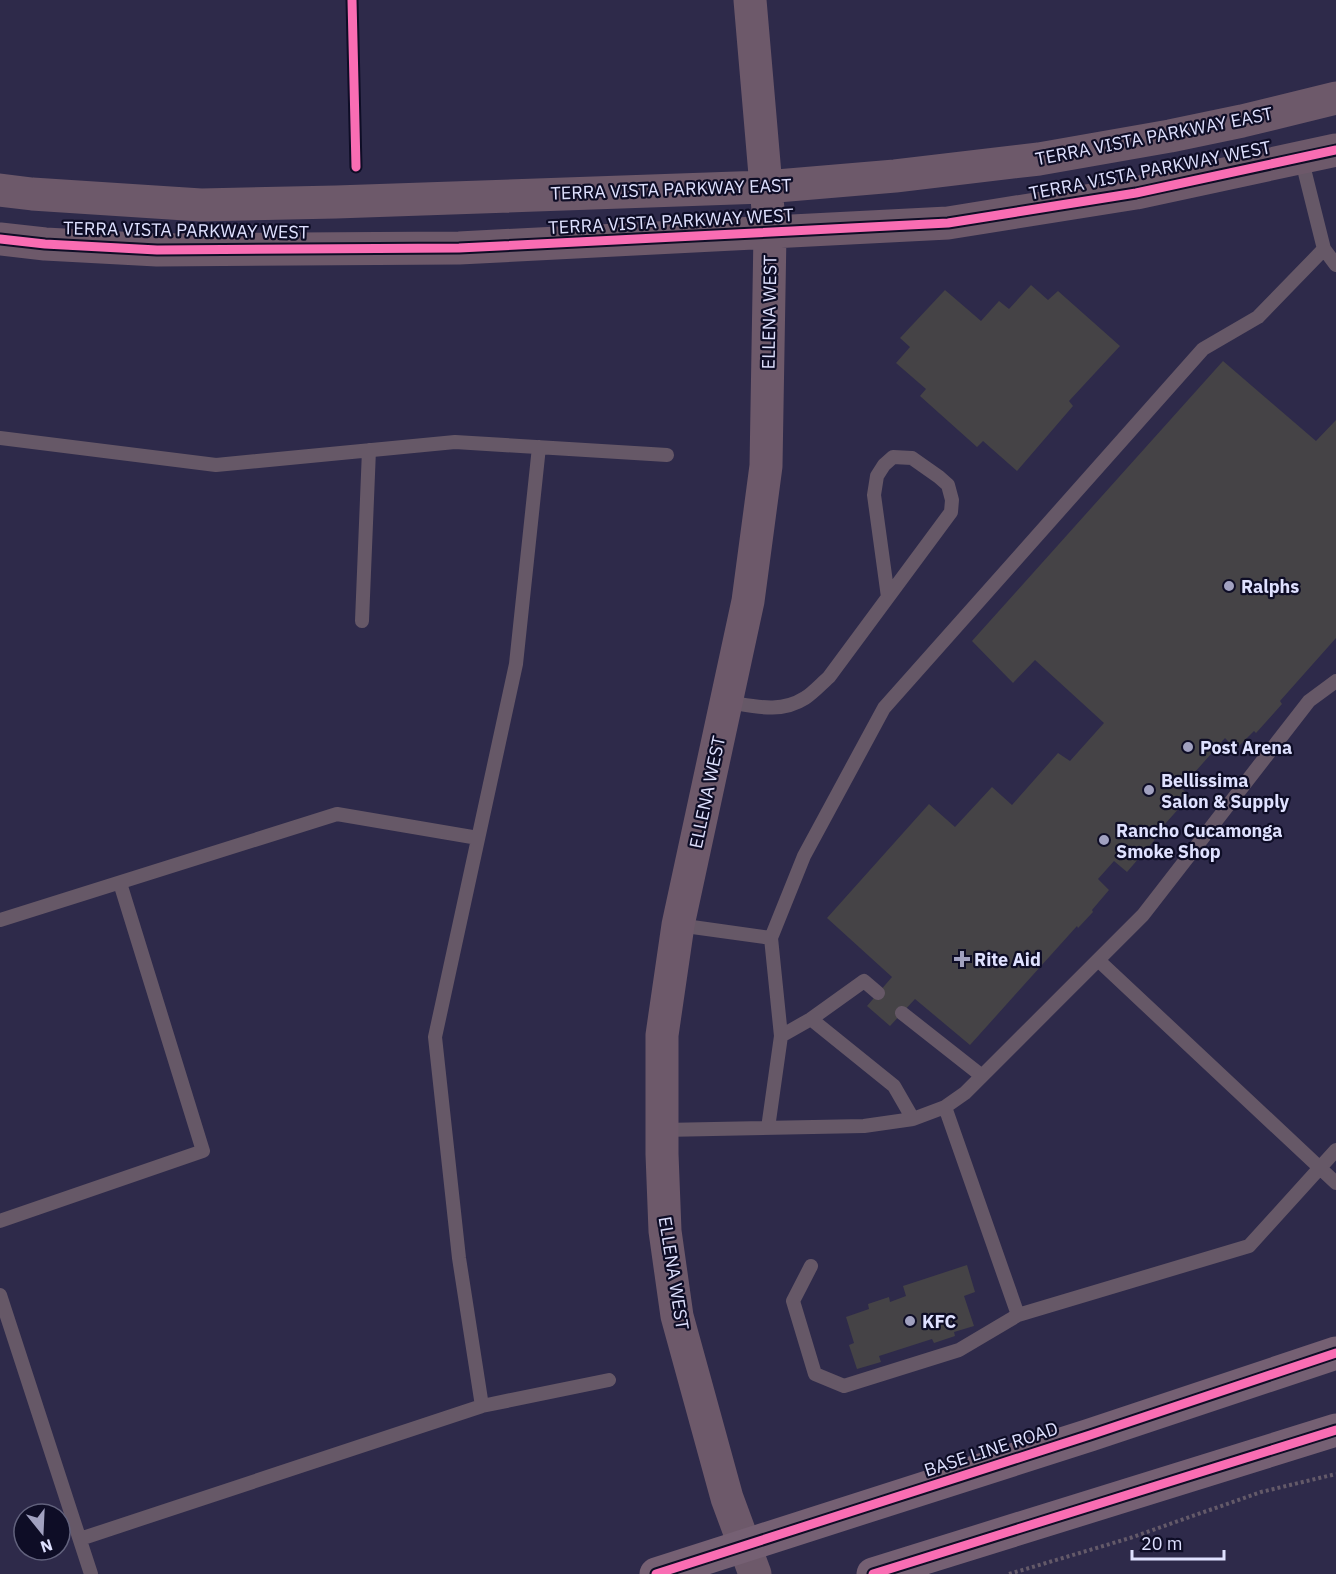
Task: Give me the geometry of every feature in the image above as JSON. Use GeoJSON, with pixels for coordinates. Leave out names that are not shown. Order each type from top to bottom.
{"type":"FeatureCollection","features":[{"type":"Feature","properties":{"kind":"main road","name":"BASE LINE ROAD"},"geometry":{"type":"LineString","coordinates":[[656,1574],[750,1559],[1090,1435],[1336,1353]]}},
{"type":"Feature","properties":{"kind":"main road"},"geometry":{"type":"LineString","coordinates":[[873,1574],[1336,1430]]}},
{"type":"Feature","properties":{"kind":"street","name":"ELLENA WEST"},"geometry":{"type":"LineString","coordinates":[[750,0],[770,233],[766,466],[748,601],[678,925],[662,1035],[665,1231],[677,1316],[727,1498],[750,1559]]}},
{"type":"Feature","properties":{"kind":"street","name":"TERRA VISTA PARKWAY EAST"},"geometry":{"type":"LineString","coordinates":[[0,190],[201,205],[765,187],[895,176],[1039,159],[1180,134],[1336,98]]}},
{"type":"Feature","properties":{"kind":"street","name":"TERRA VISTA PARKWAY WEST"},"geometry":{"type":"LineString","coordinates":[[0,238],[45,244],[157,250],[459,248],[948,223],[1136,193],[1336,150]]}},
{"type":"Feature","properties":{"kind":"lane"},"geometry":{"type":"LineString","coordinates":[[1301,157],[1324,249],[1336,266]]}},
{"type":"Feature","properties":{"kind":"lane"},"geometry":{"type":"LineString","coordinates":[[768,1128],[781,1036],[771,938],[804,856],[884,708],[1203,349],[1258,317],[1324,249]]}},
{"type":"Feature","properties":{"kind":"lane"},"geometry":{"type":"LineString","coordinates":[[0,438],[216,465],[455,442],[667,455]]}},
{"type":"Feature","properties":{"kind":"lane"},"geometry":{"type":"LineString","coordinates":[[482,1406],[459,1258],[435,1037],[516,664],[539,447]]}},
{"type":"Feature","properties":{"kind":"lane"},"geometry":{"type":"LineString","coordinates":[[362,621],[369,450]]}},
{"type":"Feature","properties":{"kind":"lane"},"geometry":{"type":"LineString","coordinates":[[727,702],[770,709],[787,707],[805,698],[829,676],[888,597],[951,512],[952,500],[948,485],[912,458],[893,457],[877,476],[874,495],[888,597]]}},
{"type":"Feature","properties":{"kind":"lane"},"geometry":{"type":"LineString","coordinates":[[663,1130],[864,1126],[913,1119],[945,1107],[965,1093],[1143,915],[1312,698],[1336,681]]}},
{"type":"Feature","properties":{"kind":"lane"},"geometry":{"type":"LineString","coordinates":[[0,920],[337,814],[478,838]]}},
{"type":"Feature","properties":{"kind":"lane"},"geometry":{"type":"LineString","coordinates":[[0,1221],[203,1151],[120,883]]}},
{"type":"Feature","properties":{"kind":"lane"},"geometry":{"type":"LineString","coordinates":[[678,925],[771,938]]}},
{"type":"Feature","properties":{"kind":"lane"},"geometry":{"type":"LineString","coordinates":[[1098,960],[1336,1184]]}},
{"type":"Feature","properties":{"kind":"lane"},"geometry":{"type":"LineString","coordinates":[[781,1036],[811,1019],[864,981],[878,993]]}},
{"type":"Feature","properties":{"kind":"lane"},"geometry":{"type":"LineString","coordinates":[[902,1013],[982,1076]]}},
{"type":"Feature","properties":{"kind":"lane"},"geometry":{"type":"LineString","coordinates":[[811,1019],[894,1086],[913,1119]]}},
{"type":"Feature","properties":{"kind":"lane"},"geometry":{"type":"LineString","coordinates":[[945,1107],[1018,1315]]}},
{"type":"Feature","properties":{"kind":"lane"},"geometry":{"type":"LineString","coordinates":[[811,1266],[793,1301],[815,1374],[844,1386],[959,1350],[1018,1315],[1249,1246],[1336,1150]]}},
{"type":"Feature","properties":{"kind":"lane"},"geometry":{"type":"LineString","coordinates":[[0,1295],[91,1574]]}},
{"type":"Feature","properties":{"kind":"lane"},"geometry":{"type":"LineString","coordinates":[[80,1539],[482,1406],[609,1380]]}},
{"type":"Feature","properties":{"kind":"path"},"geometry":{"type":"LineString","coordinates":[[1009,1574],[1130,1538],[1261,1492],[1336,1474]]}},
{"type":"Feature","properties":{"kind":"building"},"geometry":{"type":"Polygon","coordinates":[[[1031,285],[1048,300],[1058,291],[1120,346],[1069,401],[1073,406],[1017,471],[983,441],[977,447],[920,396],[926,389],[896,363],[910,347],[900,338],[945,290],[981,321],[999,301],[1009,309],[1031,285]]]}},
{"type":"Feature","properties":{"kind":"building"},"geometry":{"type":"Polygon","coordinates":[[[1223,361],[1316,441],[1336,420],[1336,638],[1280,701],[1282,704],[1256,733],[1254,731],[1236,749],[1225,738],[1181,788],[1190,796],[1156,834],[1158,836],[1127,872],[1114,861],[1098,879],[1109,890],[1092,910],[1093,912],[1078,928],[1077,926],[970,1045],[915,999],[890,1026],[867,1006],[892,977],[827,918],[929,804],[955,827],[992,787],[1012,805],[1058,753],[1070,761],[1104,723],[1035,660],[1013,683],[972,641],[1223,361]]]}},
{"type":"Feature","properties":{"kind":"building","name":"KFC"},"geometry":{"type":"Polygon","coordinates":[[[967,1265],[975,1292],[964,1296],[974,1326],[954,1332],[955,1336],[934,1343],[932,1339],[879,1356],[881,1362],[857,1369],[849,1345],[854,1343],[846,1317],[869,1309],[868,1304],[889,1297],[890,1302],[906,1296],[903,1286],[967,1265]]]}},
{"type":"Feature","properties":{"kind":"cycle path"},"geometry":{"type":"LineString","coordinates":[[352,0],[356,167]]}},
{"type":"Feature","properties":{"kind":"cycle path"},"geometry":{"type":"LineString","coordinates":[[0,239],[45,244],[157,250],[459,248],[948,223],[1136,193],[1336,150]]}},
{"type":"Feature","properties":{"kind":"cycle path"},"geometry":{"type":"LineString","coordinates":[[656,1574],[1090,1435],[1336,1353]]}},
{"type":"Feature","properties":{"kind":"cycle path"},"geometry":{"type":"LineString","coordinates":[[873,1574],[1336,1430]]}},
{"type":"Feature","properties":{"kind":"place","name":"Ralphs"},"geometry":{"type":"Point","coordinates":[1229,586]}},
{"type":"Feature","properties":{"kind":"place","name":"Post Arena"},"geometry":{"type":"Point","coordinates":[1188,747]}},
{"type":"Feature","properties":{"kind":"place","name":"Bellissima Salon & Supply"},"geometry":{"type":"Point","coordinates":[1149,790]}},
{"type":"Feature","properties":{"kind":"place","name":"Rancho Cucamonga Smoke Shop"},"geometry":{"type":"Point","coordinates":[1104,840]}},
{"type":"Feature","properties":{"kind":"place","name":"Rite Aid"},"geometry":{"type":"Point","coordinates":[962,959]}},
{"type":"Feature","properties":{"kind":"place","name":"KFC"},"geometry":{"type":"Point","coordinates":[910,1321]}}]}
